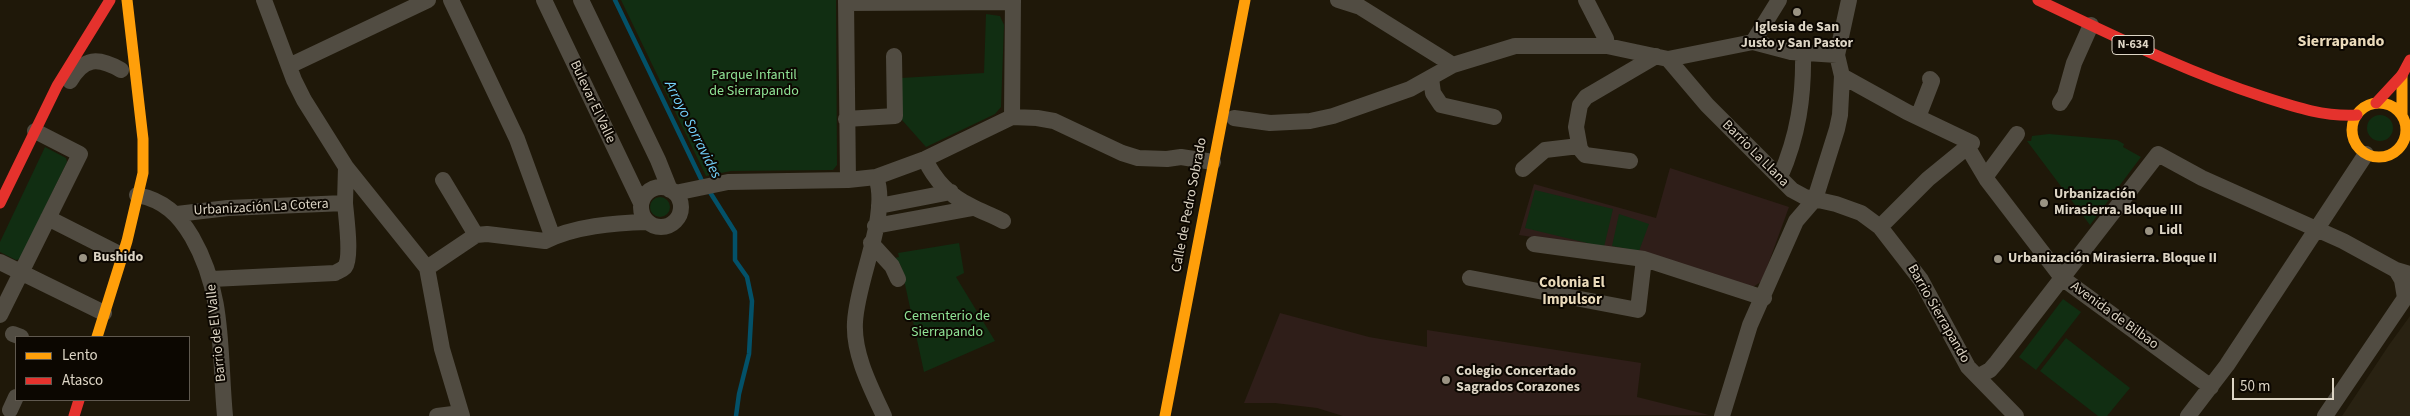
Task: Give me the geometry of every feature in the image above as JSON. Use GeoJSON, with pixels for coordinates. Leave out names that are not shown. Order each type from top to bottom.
{"type":"FeatureCollection","features":[{"type":"Feature","properties":{"kind":"main road"},"geometry":{"type":"LineString","coordinates":[[112,0],[115,18]]}},
{"type":"Feature","properties":{"kind":"main road"},"geometry":{"type":"LineString","coordinates":[[0,203],[57,86],[112,0]]}},
{"type":"Feature","properties":{"kind":"main road"},"geometry":{"type":"LineString","coordinates":[[97,336],[123,256],[137,195],[143,182],[143,144],[127,0]]}},
{"type":"Feature","properties":{"kind":"main road","name":"Calle de Pedro Sobrado"},"geometry":{"type":"LineString","coordinates":[[1165,416],[1245,0]]}},
{"type":"Feature","properties":{"kind":"main road","name":"Calle de Pedro Sobrado"},"geometry":{"type":"LineString","coordinates":[[1176,416],[1257,0]]}},
{"type":"Feature","properties":{"kind":"main road","name":"N-634"},"geometry":{"type":"LineString","coordinates":[[2038,0],[2230,86],[2327,115],[2352,129]]}},
{"type":"Feature","properties":{"kind":"main road"},"geometry":{"type":"LineString","coordinates":[[57,86],[59,67],[80,25]]}},
{"type":"Feature","properties":{"kind":"main road"},"geometry":{"type":"LineString","coordinates":[[2376,103],[2402,75],[2410,60]]}},
{"type":"Feature","properties":{"kind":"main road"},"geometry":{"type":"LineString","coordinates":[[2402,75],[2402,114]]}},
{"type":"Feature","properties":{"kind":"main road"},"geometry":{"type":"LineString","coordinates":[[2376,103],[2393,106],[2402,114],[2405,120],[2408,139],[2404,151],[2386,157],[2366,154],[2356,144],[2352,129],[2357,115],[2369,105],[2376,103]]}},
{"type":"Feature","properties":{"kind":"main road","name":"N-634"},"geometry":{"type":"LineString","coordinates":[[2327,115],[2357,115]]}},
{"type":"Feature","properties":{"kind":"main road"},"geometry":{"type":"LineString","coordinates":[[131,147],[137,195]]}},
{"type":"Feature","properties":{"kind":"main road"},"geometry":{"type":"LineString","coordinates":[[74,416],[79,401]]}},
{"type":"Feature","properties":{"kind":"street"},"geometry":{"type":"LineString","coordinates":[[264,0],[304,100],[346,167],[427,268],[440,340],[461,415],[438,416]]}},
{"type":"Feature","properties":{"kind":"street"},"geometry":{"type":"LineString","coordinates":[[289,66],[428,0]]}},
{"type":"Feature","properties":{"kind":"street"},"geometry":{"type":"LineString","coordinates":[[451,0],[517,139],[530,170],[552,236]]}},
{"type":"Feature","properties":{"kind":"street","name":"Bulevar El Valle"},"geometry":{"type":"LineString","coordinates":[[544,0],[643,212]]}},
{"type":"Feature","properties":{"kind":"street"},"geometry":{"type":"LineString","coordinates":[[581,0],[675,197],[677,219],[668,225],[658,227],[643,212],[644,196],[653,189],[663,187],[675,197]]}},
{"type":"Feature","properties":{"kind":"street"},"geometry":{"type":"LineString","coordinates":[[1338,0],[1360,7],[1453,65]]}},
{"type":"Feature","properties":{"kind":"street"},"geometry":{"type":"LineString","coordinates":[[1586,0],[1606,39],[1606,46]]}},
{"type":"Feature","properties":{"kind":"street"},"geometry":{"type":"LineString","coordinates":[[1753,42],[1779,0]]}},
{"type":"Feature","properties":{"kind":"street"},"geometry":{"type":"LineString","coordinates":[[1722,416],[1747,333],[1764,298],[1796,221],[1815,199],[1840,115],[1842,76],[1838,55],[1849,0]]}},
{"type":"Feature","properties":{"kind":"street"},"geometry":{"type":"LineString","coordinates":[[848,180],[846,2],[1013,1],[1012,117]]}},
{"type":"Feature","properties":{"kind":"street"},"geometry":{"type":"LineString","coordinates":[[2060,103],[2065,95],[2074,63],[2091,25]]}},
{"type":"Feature","properties":{"kind":"street"},"geometry":{"type":"LineString","coordinates":[[1630,161],[1585,155],[1579,146],[1577,115],[1586,97],[1662,57],[1753,42],[1791,52],[1838,55]]}},
{"type":"Feature","properties":{"kind":"street"},"geometry":{"type":"LineString","coordinates":[[1234,118],[1270,123],[1310,121],[1333,116],[1395,94],[1431,78],[1453,65],[1515,46],[1606,46],[1662,57]]}},
{"type":"Feature","properties":{"kind":"street"},"geometry":{"type":"LineString","coordinates":[[1780,177],[1794,144],[1799,120],[1804,87],[1803,52]]}},
{"type":"Feature","properties":{"kind":"street"},"geometry":{"type":"LineString","coordinates":[[846,119],[895,116],[894,56]]}},
{"type":"Feature","properties":{"kind":"street","name":"Barrio La Llana"},"geometry":{"type":"LineString","coordinates":[[1662,57],[1712,111],[1792,190],[1815,199]]}},
{"type":"Feature","properties":{"kind":"street"},"geometry":{"type":"LineString","coordinates":[[43,114],[57,107],[74,75],[82,65],[93,61],[103,61],[121,67]]}},
{"type":"Feature","properties":{"kind":"street"},"geometry":{"type":"LineString","coordinates":[[1842,76],[1970,146],[1986,176],[2062,278]]}},
{"type":"Feature","properties":{"kind":"street"},"geometry":{"type":"LineString","coordinates":[[1431,78],[1433,93],[1441,105],[1494,117]]}},
{"type":"Feature","properties":{"kind":"street"},"geometry":{"type":"LineString","coordinates":[[1918,117],[1932,80],[1930,79]]}},
{"type":"Feature","properties":{"kind":"street"},"geometry":{"type":"LineString","coordinates":[[675,197],[719,183],[848,180],[876,177],[925,159],[1012,117],[1054,121],[1122,153],[1138,158],[1152,160],[1181,157],[1213,162]]}},
{"type":"Feature","properties":{"kind":"street"},"geometry":{"type":"LineString","coordinates":[[0,315],[80,154],[35,131]]}},
{"type":"Feature","properties":{"kind":"street"},"geometry":{"type":"LineString","coordinates":[[1986,176],[2017,134]]}},
{"type":"Feature","properties":{"kind":"street"},"geometry":{"type":"LineString","coordinates":[[1523,169],[1545,150],[1579,146]]}},
{"type":"Feature","properties":{"kind":"street"},"geometry":{"type":"LineString","coordinates":[[1880,227],[1928,179],[1970,146]]}},
{"type":"Feature","properties":{"kind":"street","name":"Avenida de Bilbao"},"geometry":{"type":"LineString","coordinates":[[2211,387],[2062,278],[2158,154],[2211,182],[2317,230],[2403,272],[2402,280],[2407,297],[2324,416]]}},
{"type":"Feature","properties":{"kind":"street"},"geometry":{"type":"LineString","coordinates":[[2188,416],[2211,387],[2366,154]]}},
{"type":"Feature","properties":{"kind":"street"},"geometry":{"type":"LineString","coordinates":[[925,159],[937,182],[972,208],[990,214],[1003,222]]}},
{"type":"Feature","properties":{"kind":"street","name":"Urbanización La Cotera"},"geometry":{"type":"LineString","coordinates":[[212,279],[335,273],[343,270],[347,265],[348,254],[345,202],[346,167]]}},
{"type":"Feature","properties":{"kind":"street"},"geometry":{"type":"LineString","coordinates":[[876,177],[880,193],[879,206],[857,299],[854,324],[858,352],[884,416]]}},
{"type":"Feature","properties":{"kind":"street"},"geometry":{"type":"LineString","coordinates":[[443,180],[476,235]]}},
{"type":"Feature","properties":{"kind":"street"},"geometry":{"type":"LineString","coordinates":[[879,206],[951,192]]}},
{"type":"Feature","properties":{"kind":"street","name":"Barrio de El Valle"},"geometry":{"type":"LineString","coordinates":[[137,195],[154,199],[177,214],[200,250],[212,279],[220,333],[225,416]]}},
{"type":"Feature","properties":{"kind":"street","name":"Barrio Sierrapando"},"geometry":{"type":"LineString","coordinates":[[1815,199],[1860,213],[1880,227],[1921,280],[1968,367],[1979,376],[2016,416]]}},
{"type":"Feature","properties":{"kind":"street","name":"Urbanización La Cotera"},"geometry":{"type":"LineString","coordinates":[[177,214],[228,208],[345,202]]}},
{"type":"Feature","properties":{"kind":"street"},"geometry":{"type":"LineString","coordinates":[[875,226],[972,208]]}},
{"type":"Feature","properties":{"kind":"street"},"geometry":{"type":"LineString","coordinates":[[427,268],[476,235],[488,234],[544,241],[552,236],[583,228],[620,224],[643,212]]}},
{"type":"Feature","properties":{"kind":"street"},"geometry":{"type":"LineString","coordinates":[[48,218],[123,256]]}},
{"type":"Feature","properties":{"kind":"street"},"geometry":{"type":"LineString","coordinates":[[871,244],[892,266],[898,279]]}},
{"type":"Feature","properties":{"kind":"street"},"geometry":{"type":"LineString","coordinates":[[1534,244],[1644,259],[1764,298]]}},
{"type":"Feature","properties":{"kind":"street"},"geometry":{"type":"LineString","coordinates":[[1470,278],[1638,310],[1644,259]]}},
{"type":"Feature","properties":{"kind":"street"},"geometry":{"type":"LineString","coordinates":[[0,262],[104,313]]}},
{"type":"Feature","properties":{"kind":"street","name":"Barrio Sierrapando"},"geometry":{"type":"LineString","coordinates":[[1979,376],[1990,370],[2062,278]]}},
{"type":"Feature","properties":{"kind":"shaded area"},"geometry":{"type":"Polygon","coordinates":[[[1670,168],[1789,207],[1762,281],[1753,287],[1652,255],[1519,235],[1534,184],[1656,218],[1670,168]]]}},
{"type":"Feature","properties":{"kind":"shaded area","name":"Colegio Concertado Sagrados Corazones"},"geometry":{"type":"Polygon","coordinates":[[[1280,313],[1369,337],[1427,347],[1427,330],[1641,363],[1637,397],[1709,415],[1343,416],[1317,408],[1275,403],[1244,403],[1280,313]]]}},
{"type":"Feature","properties":{"kind":"shaded area"},"geometry":{"type":"Polygon","coordinates":[[[2410,316],[2410,416],[2342,416],[2389,345],[2410,316]]]}},
{"type":"Feature","properties":{"kind":"green space","name":"Parque Infantil de Sierrapando"},"geometry":{"type":"Polygon","coordinates":[[[621,0],[836,0],[837,165],[833,170],[731,171],[706,176],[621,0]]]}},
{"type":"Feature","properties":{"kind":"green space"},"geometry":{"type":"Polygon","coordinates":[[[986,14],[1000,16],[1004,25],[1001,107],[995,114],[926,147],[902,120],[901,78],[984,73],[986,14]]]}},
{"type":"Feature","properties":{"kind":"green space"},"geometry":{"type":"Polygon","coordinates":[[[2380,115],[2389,119],[2393,128],[2389,137],[2380,141],[2371,137],[2367,128],[2371,119],[2380,115]]]}},
{"type":"Feature","properties":{"kind":"green space"},"geometry":{"type":"Polygon","coordinates":[[[2049,134],[2117,140],[2124,144],[2123,147],[2141,157],[2090,225],[2027,141],[2031,141],[2032,136],[2049,134]]]}},
{"type":"Feature","properties":{"kind":"green space"},"geometry":{"type":"Polygon","coordinates":[[[45,147],[66,158],[67,162],[20,259],[16,260],[0,252],[0,242],[45,147]]]}},
{"type":"Feature","properties":{"kind":"green space"},"geometry":{"type":"Polygon","coordinates":[[[1535,190],[1613,209],[1604,247],[1525,228],[1535,190]]]}},
{"type":"Feature","properties":{"kind":"green space"},"geometry":{"type":"Polygon","coordinates":[[[656,197],[664,197],[670,203],[670,211],[664,217],[656,217],[650,211],[650,203],[656,197]]]}},
{"type":"Feature","properties":{"kind":"green space"},"geometry":{"type":"Polygon","coordinates":[[[1619,214],[1649,224],[1639,251],[1612,246],[1619,214]]]}},
{"type":"Feature","properties":{"kind":"green space","name":"Cementerio de Sierrapando"},"geometry":{"type":"Polygon","coordinates":[[[959,243],[964,273],[956,277],[995,341],[924,372],[901,266],[895,258],[899,257],[898,253],[959,243]]]}},
{"type":"Feature","properties":{"kind":"green space"},"geometry":{"type":"Polygon","coordinates":[[[2063,299],[2081,312],[2036,370],[2019,357],[2063,299]]]}},
{"type":"Feature","properties":{"kind":"green space"},"geometry":{"type":"Polygon","coordinates":[[[2066,338],[2130,388],[2107,416],[2098,416],[2040,371],[2066,338]]]}},
{"type":"Feature","properties":{"kind":"waterway","name":"Arroyo Sorravides"},"geometry":{"type":"LineString","coordinates":[[615,0],[703,183]]}},
{"type":"Feature","properties":{"kind":"waterway","name":"Arroyo Sorravides"},"geometry":{"type":"LineString","coordinates":[[708,189],[735,232],[735,260],[747,277],[752,301],[749,354],[739,394],[736,416]]}},
{"type":"Feature","properties":{"kind":"traffic: slow"},"geometry":{"type":"LineString","coordinates":[[97,336],[127,241],[143,173],[143,139],[127,0]]}},
{"type":"Feature","properties":{"kind":"traffic: slow"},"geometry":{"type":"LineString","coordinates":[[1165,416],[1245,0]]}},
{"type":"Feature","properties":{"kind":"traffic: slow"},"geometry":{"type":"LineString","coordinates":[[2402,75],[2402,114]]}},
{"type":"Feature","properties":{"kind":"traffic: slow"},"geometry":{"type":"LineString","coordinates":[[2374,103],[2384,103],[2394,107],[2402,115],[2406,130],[2402,145],[2394,153],[2384,157],[2374,157],[2364,153],[2356,145],[2352,135],[2352,125],[2356,115],[2364,107],[2374,103]]}},
{"type":"Feature","properties":{"kind":"traffic: jam"},"geometry":{"type":"LineString","coordinates":[[0,203],[57,86],[110,0]]}},
{"type":"Feature","properties":{"kind":"traffic: jam"},"geometry":{"type":"LineString","coordinates":[[2038,0],[2150,52],[2235,87],[2310,110],[2333,114],[2357,115]]}},
{"type":"Feature","properties":{"kind":"traffic: jam"},"geometry":{"type":"LineString","coordinates":[[2376,103],[2402,75],[2410,60]]}},
{"type":"Feature","properties":{"kind":"traffic: jam"},"geometry":{"type":"LineString","coordinates":[[74,416],[79,401]]}},
{"type":"Feature","properties":{"kind":"place","name":"Iglesia de San Justo y San Pastor"},"geometry":{"type":"Point","coordinates":[1797,12]}},
{"type":"Feature","properties":{"kind":"place","name":"Urbanización Mirasierra. Bloque III"},"geometry":{"type":"Point","coordinates":[2044,203]}},
{"type":"Feature","properties":{"kind":"place","name":"Lidl"},"geometry":{"type":"Point","coordinates":[2149,231]}},
{"type":"Feature","properties":{"kind":"place","name":"Bushido"},"geometry":{"type":"Point","coordinates":[83,258]}},
{"type":"Feature","properties":{"kind":"place","name":"Urbanización Mirasierra. Bloque II"},"geometry":{"type":"Point","coordinates":[1998,259]}},
{"type":"Feature","properties":{"kind":"place","name":"Colegio Concertado Sagrados Corazones"},"geometry":{"type":"Point","coordinates":[1446,380]}},
{"type":"Feature","properties":{"kind":"district","name":"Sierrapando"},"geometry":{"type":"Point","coordinates":[2341,42]}},
{"type":"Feature","properties":{"kind":"district","name":"Colonia El Impulsor"},"geometry":{"type":"Point","coordinates":[1572,292]}}]}
